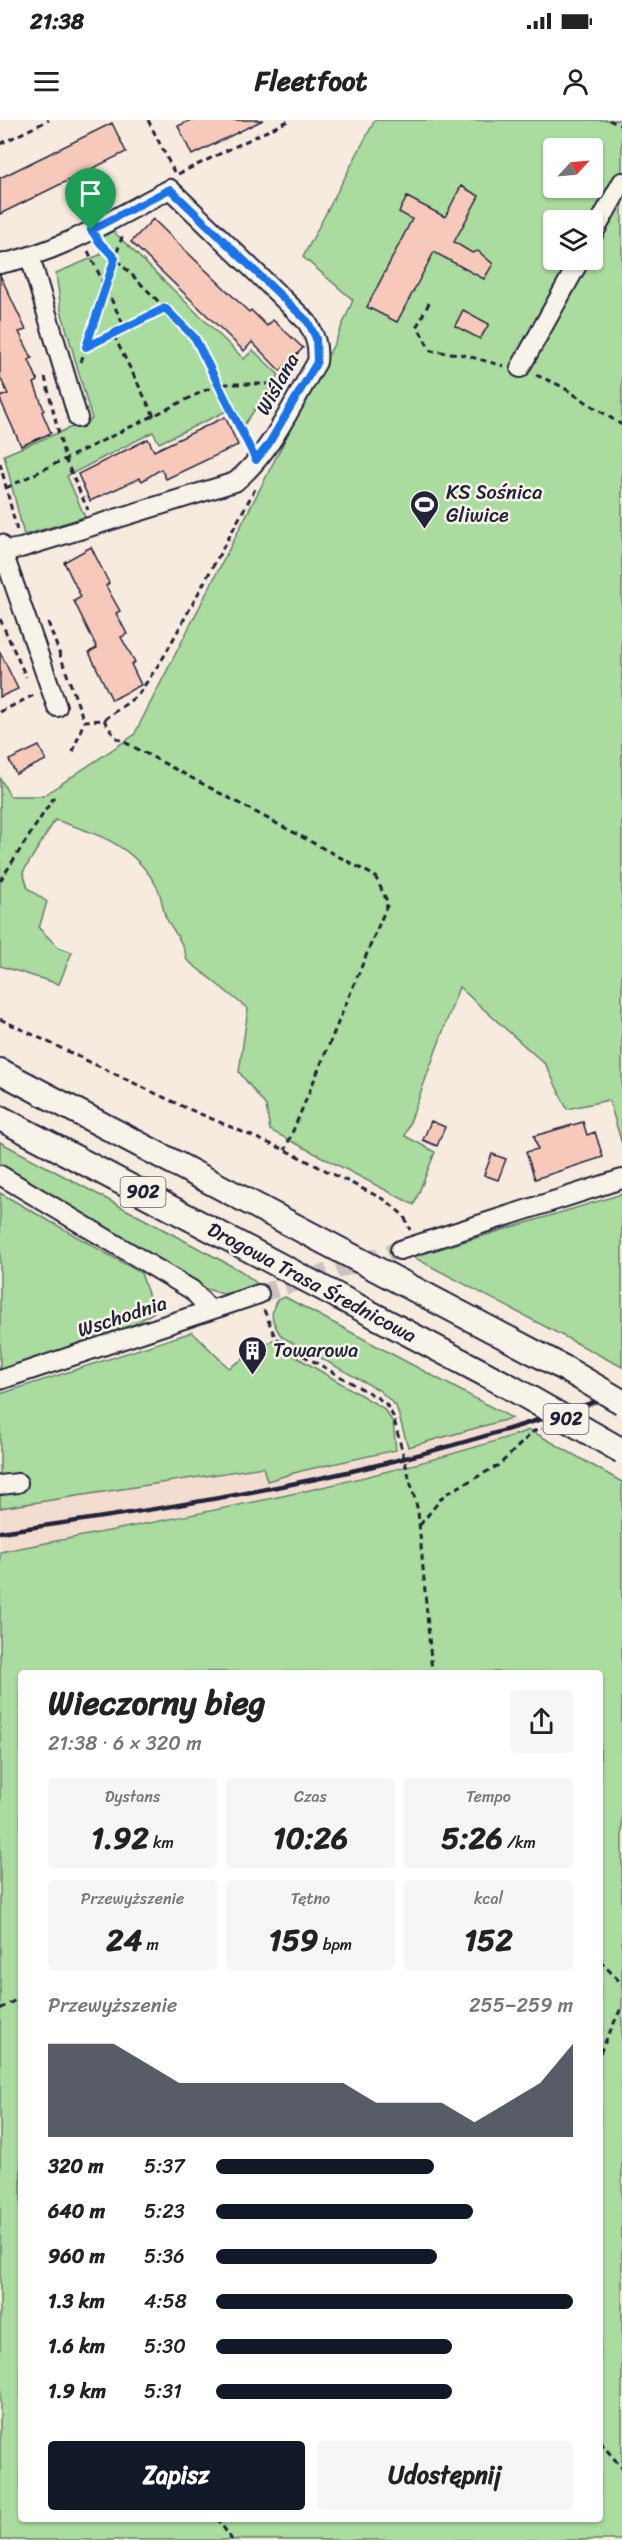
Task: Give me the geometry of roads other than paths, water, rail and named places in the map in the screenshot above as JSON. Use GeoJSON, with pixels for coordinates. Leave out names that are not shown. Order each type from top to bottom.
{"type":"FeatureCollection","features":[{"type":"Feature","properties":{"kind":"main road","name":"Drogowa Trasa Średnicowa"},"geometry":{"type":"LineString","coordinates":[[0,1071],[564,1368],[622,1402]]}},
{"type":"Feature","properties":{"kind":"main road","name":"Drogowa Trasa Średnicowa"},"geometry":{"type":"LineString","coordinates":[[0,1118],[510,1387],[622,1451]]}},
{"type":"Feature","properties":{"kind":"street"},"geometry":{"type":"LineString","coordinates":[[603,216],[622,182]]}},
{"type":"Feature","properties":{"kind":"street","name":"Wiślana"},"geometry":{"type":"LineString","coordinates":[[0,264],[30,257],[86,233],[170,189],[308,322],[316,338],[318,351],[317,362],[256,460],[248,471],[235,482],[21,548],[1,548],[57,707]]}},
{"type":"Feature","properties":{"kind":"street"},"geometry":{"type":"LineString","coordinates":[[30,257],[78,418]]}},
{"type":"Feature","properties":{"kind":"street"},"geometry":{"type":"LineString","coordinates":[[520,368],[574,270]]}},
{"type":"Feature","properties":{"kind":"street"},"geometry":{"type":"LineString","coordinates":[[0,1175],[192,1290],[210,1310]]}},
{"type":"Feature","properties":{"kind":"street"},"geometry":{"type":"LineString","coordinates":[[408,1247],[622,1179]]}},
{"type":"Feature","properties":{"kind":"street","name":"Wschodnia"},"geometry":{"type":"LineString","coordinates":[[0,1380],[259,1294]]}},
{"type":"Feature","properties":{"kind":"tunnel"},"geometry":{"type":"LineString","coordinates":[[259,1294],[400,1250]]}},
{"type":"Feature","properties":{"kind":"railway"},"geometry":{"type":"LineString","coordinates":[[0,1532],[194,1502],[338,1474],[475,1439],[622,1393]]}},
{"type":"Feature","properties":{"kind":"place","name":"KS Sośnica Gliwice"},"geometry":{"type":"Point","coordinates":[425,530]}},
{"type":"Feature","properties":{"kind":"place","name":"Towarowa"},"geometry":{"type":"Point","coordinates":[252,1376]}}]}
